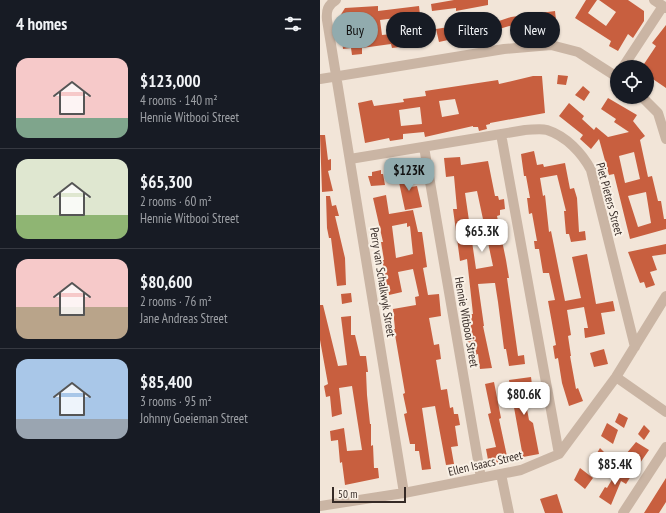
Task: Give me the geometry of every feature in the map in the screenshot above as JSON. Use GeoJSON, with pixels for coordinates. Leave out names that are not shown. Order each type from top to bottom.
{"type":"FeatureCollection","features":[{"type":"Feature","properties":{"kind":"street","name":"Perry van Schalkwyk Street"},"geometry":{"type":"LineString","coordinates":[[336,0],[328,7],[326,15],[334,76],[350,158],[404,493]]}},
{"type":"Feature","properties":{"kind":"street"},"geometry":{"type":"LineString","coordinates":[[628,60],[664,7],[654,0]]}},
{"type":"Feature","properties":{"kind":"street"},"geometry":{"type":"LineString","coordinates":[[320,78],[504,49],[551,45],[578,52],[610,73]]}},
{"type":"Feature","properties":{"kind":"street"},"geometry":{"type":"LineString","coordinates":[[649,104],[658,112],[666,139]]}},
{"type":"Feature","properties":{"kind":"street","name":"Piet Pieters Street"},"geometry":{"type":"LineString","coordinates":[[350,158],[525,130],[547,130],[573,146],[587,162],[593,177],[635,347]]}},
{"type":"Feature","properties":{"kind":"street"},"geometry":{"type":"LineString","coordinates":[[501,134],[558,454]]}},
{"type":"Feature","properties":{"kind":"street","name":"Hennie Witbooi Street"},"geometry":{"type":"LineString","coordinates":[[424,146],[480,478]]}},
{"type":"Feature","properties":{"kind":"street","name":"Ellen Isaacs Street"},"geometry":{"type":"LineString","coordinates":[[320,506],[404,493],[521,470],[558,454],[616,376],[666,296]]}},
{"type":"Feature","properties":{"kind":"street"},"geometry":{"type":"LineString","coordinates":[[616,376],[666,412]]}},
{"type":"Feature","properties":{"kind":"street"},"geometry":{"type":"LineString","coordinates":[[623,513],[666,447]]}},
{"type":"Feature","properties":{"kind":"street"},"geometry":{"type":"LineString","coordinates":[[501,474],[509,513]]}},
{"type":"Feature","properties":{"kind":"building"},"geometry":{"type":"Polygon","coordinates":[[[454,0],[488,0],[488,5],[456,11],[456,8],[432,11],[431,4],[454,0]]]}},
{"type":"Feature","properties":{"kind":"building"},"geometry":{"type":"Polygon","coordinates":[[[586,0],[597,0],[588,13],[606,26],[616,12],[599,0],[628,0],[644,11],[644,21],[633,38],[628,34],[618,51],[609,46],[611,41],[575,18],[586,0]]]}},
{"type":"Feature","properties":{"kind":"building"},"geometry":{"type":"Polygon","coordinates":[[[378,6],[378,11],[419,6],[420,12],[386,12],[386,19],[380,20],[382,35],[386,35],[386,45],[378,46],[378,12],[342,12],[345,8],[378,6]]]}},
{"type":"Feature","properties":{"kind":"building"},"geometry":{"type":"Polygon","coordinates":[[[510,17],[510,26],[502,28],[502,20],[510,17]]]}},
{"type":"Feature","properties":{"kind":"building"},"geometry":{"type":"Polygon","coordinates":[[[666,25],[666,88],[654,80],[654,60],[647,60],[656,46],[652,43],[666,25]]]}},
{"type":"Feature","properties":{"kind":"building"},"geometry":{"type":"Polygon","coordinates":[[[444,28],[444,41],[439,42],[436,29],[444,28]]]}},
{"type":"Feature","properties":{"kind":"building"},"geometry":{"type":"Polygon","coordinates":[[[351,48],[362,48],[362,54],[352,55],[351,48]]]}},
{"type":"Feature","properties":{"kind":"building"},"geometry":{"type":"Polygon","coordinates":[[[558,75],[568,76],[566,85],[557,84],[558,75]]]}},
{"type":"Feature","properties":{"kind":"building"},"geometry":{"type":"Polygon","coordinates":[[[533,76],[542,76],[545,113],[490,123],[486,125],[487,129],[479,131],[478,127],[473,126],[425,137],[424,132],[403,134],[403,139],[390,141],[389,138],[365,143],[358,103],[372,100],[374,106],[404,102],[403,99],[426,96],[425,91],[498,80],[499,84],[533,76]],[[455,99],[439,101],[442,117],[459,114],[455,99]],[[420,107],[399,110],[401,126],[422,124],[420,107]]]}},
{"type":"Feature","properties":{"kind":"building"},"geometry":{"type":"Polygon","coordinates":[[[583,86],[590,92],[584,101],[575,95],[583,86]]]}},
{"type":"Feature","properties":{"kind":"building"},"geometry":{"type":"Polygon","coordinates":[[[608,98],[610,99],[610,104],[618,104],[637,115],[633,121],[645,136],[640,140],[648,177],[652,176],[658,201],[661,201],[664,219],[666,219],[666,229],[630,239],[614,174],[609,175],[599,139],[591,149],[580,139],[583,135],[559,116],[569,103],[584,116],[582,119],[594,130],[596,127],[608,137],[629,132],[614,122],[616,119],[601,109],[608,98]],[[634,152],[619,156],[625,183],[640,179],[634,152]],[[646,192],[628,196],[638,227],[651,223],[646,192]]]}},
{"type":"Feature","properties":{"kind":"building"},"geometry":{"type":"Polygon","coordinates":[[[320,135],[325,135],[328,160],[331,159],[331,170],[328,171],[333,191],[322,192],[320,135]]]}},
{"type":"Feature","properties":{"kind":"building"},"geometry":{"type":"Polygon","coordinates":[[[534,151],[537,165],[543,164],[544,167],[565,163],[570,189],[574,188],[577,198],[579,232],[585,231],[586,240],[571,242],[569,234],[566,234],[564,211],[566,211],[557,175],[540,178],[543,196],[545,195],[549,232],[551,231],[565,301],[581,298],[572,257],[587,254],[596,304],[613,301],[615,311],[601,313],[605,334],[585,338],[584,328],[588,328],[584,307],[567,310],[571,335],[568,336],[570,356],[576,389],[578,388],[583,401],[569,406],[562,383],[558,358],[555,359],[553,346],[556,345],[548,301],[555,300],[549,273],[543,273],[539,249],[535,249],[534,241],[537,241],[532,213],[529,214],[527,198],[530,198],[526,176],[524,176],[521,154],[534,151]]]}},
{"type":"Feature","properties":{"kind":"building"},"geometry":{"type":"Polygon","coordinates":[[[460,157],[461,165],[488,161],[495,196],[498,196],[499,200],[504,199],[505,209],[500,210],[500,215],[497,216],[509,278],[507,278],[518,356],[524,355],[525,364],[509,366],[506,349],[504,349],[495,283],[478,284],[483,326],[492,368],[480,369],[478,354],[470,356],[467,340],[470,340],[467,319],[471,318],[470,314],[473,314],[467,259],[460,261],[453,209],[457,209],[454,176],[446,177],[444,158],[460,157]],[[477,191],[465,193],[476,269],[493,266],[477,191]]]}},
{"type":"Feature","properties":{"kind":"building"},"geometry":{"type":"Polygon","coordinates":[[[381,170],[385,185],[371,186],[368,176],[372,176],[372,172],[381,170]]]}},
{"type":"Feature","properties":{"kind":"building"},"geometry":{"type":"Polygon","coordinates":[[[409,171],[411,187],[417,186],[422,207],[405,210],[397,173],[409,171]]]}},
{"type":"Feature","properties":{"kind":"building"},"geometry":{"type":"Polygon","coordinates":[[[386,195],[389,214],[413,210],[418,232],[422,232],[427,267],[423,268],[428,295],[439,294],[441,316],[429,318],[434,345],[439,344],[441,359],[436,360],[441,390],[447,389],[450,408],[453,407],[454,414],[458,414],[460,425],[455,426],[458,446],[451,447],[454,464],[446,465],[435,406],[422,408],[431,469],[422,470],[419,451],[415,451],[415,444],[410,444],[404,414],[407,413],[403,394],[405,393],[394,329],[393,309],[416,305],[415,297],[419,296],[413,269],[398,272],[402,292],[389,295],[382,260],[384,260],[381,242],[383,242],[373,198],[386,195]],[[407,223],[392,226],[396,258],[413,254],[410,226],[407,227],[407,223]]]}},
{"type":"Feature","properties":{"kind":"building"},"geometry":{"type":"Polygon","coordinates":[[[326,196],[330,196],[332,206],[336,205],[339,216],[335,216],[345,258],[346,285],[337,286],[331,238],[329,238],[327,228],[326,196]]]}},
{"type":"Feature","properties":{"kind":"building"},"geometry":{"type":"Polygon","coordinates":[[[666,244],[666,254],[652,256],[657,270],[650,272],[655,285],[646,288],[644,282],[640,283],[628,252],[666,244]]]}},
{"type":"Feature","properties":{"kind":"building"},"geometry":{"type":"Polygon","coordinates":[[[351,293],[352,302],[342,304],[341,294],[351,293]]]}},
{"type":"Feature","properties":{"kind":"building"},"geometry":{"type":"Polygon","coordinates":[[[320,305],[323,305],[338,366],[347,365],[341,317],[351,316],[351,335],[355,335],[360,356],[366,356],[368,372],[366,372],[367,395],[371,424],[371,446],[373,445],[374,468],[378,468],[379,478],[345,485],[342,462],[340,463],[338,440],[331,441],[330,431],[344,428],[347,451],[362,450],[352,386],[339,388],[342,414],[332,417],[330,396],[326,397],[324,386],[328,384],[320,340],[320,305]]]}},
{"type":"Feature","properties":{"kind":"building"},"geometry":{"type":"Polygon","coordinates":[[[604,349],[608,364],[594,367],[590,353],[604,349]]]}},
{"type":"Feature","properties":{"kind":"building"},"geometry":{"type":"Polygon","coordinates":[[[531,377],[533,392],[524,393],[529,420],[533,423],[539,454],[523,457],[509,380],[531,377]]]}},
{"type":"Feature","properties":{"kind":"building"},"geometry":{"type":"Polygon","coordinates":[[[494,382],[501,418],[499,419],[508,461],[489,465],[486,449],[496,447],[488,414],[491,413],[485,384],[494,382]]]}},
{"type":"Feature","properties":{"kind":"building"},"geometry":{"type":"Polygon","coordinates":[[[619,413],[628,418],[624,428],[615,422],[619,413]]]}},
{"type":"Feature","properties":{"kind":"building"},"geometry":{"type":"Polygon","coordinates":[[[607,423],[618,430],[613,444],[601,436],[607,423]]]}},
{"type":"Feature","properties":{"kind":"building"},"geometry":{"type":"Polygon","coordinates":[[[644,425],[650,431],[644,440],[638,434],[644,425]]]}},
{"type":"Feature","properties":{"kind":"building"},"geometry":{"type":"Polygon","coordinates":[[[636,442],[649,450],[640,463],[626,454],[636,442]]]}},
{"type":"Feature","properties":{"kind":"building"},"geometry":{"type":"Polygon","coordinates":[[[600,448],[608,456],[602,467],[593,460],[600,448]]]}},
{"type":"Feature","properties":{"kind":"building"},"geometry":{"type":"Polygon","coordinates":[[[620,466],[631,476],[626,484],[621,481],[611,505],[599,497],[605,487],[607,488],[620,466]]]}},
{"type":"Feature","properties":{"kind":"building"},"geometry":{"type":"Polygon","coordinates":[[[580,468],[593,478],[585,489],[574,480],[580,468]]]}},
{"type":"Feature","properties":{"kind":"building"},"geometry":{"type":"Polygon","coordinates":[[[666,478],[666,502],[659,513],[644,513],[666,478]]]}},
{"type":"Feature","properties":{"kind":"building"},"geometry":{"type":"Polygon","coordinates":[[[557,494],[563,513],[545,513],[540,499],[557,494]]]}}]}
